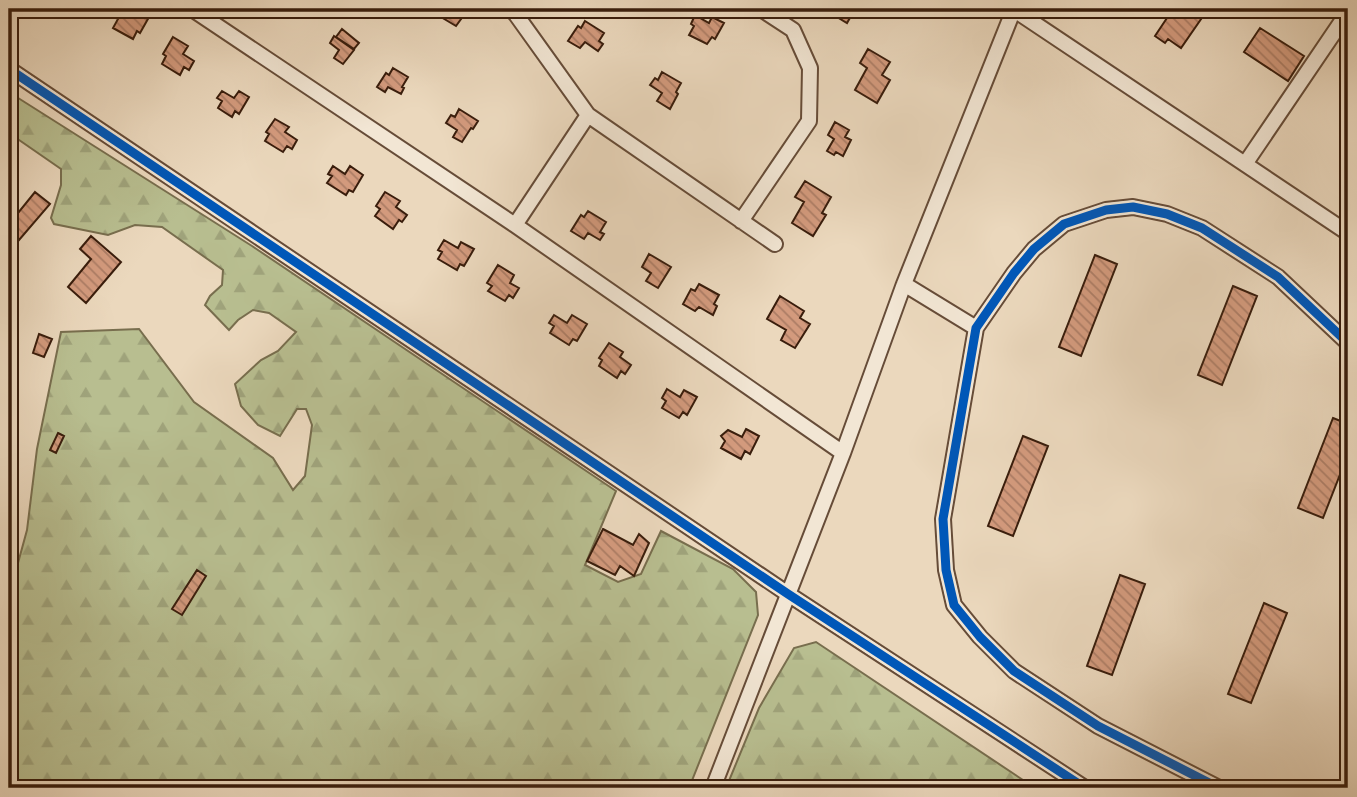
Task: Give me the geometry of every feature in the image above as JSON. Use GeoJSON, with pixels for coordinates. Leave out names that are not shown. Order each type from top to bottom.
{"type":"FeatureCollection","features":[{"type":"Feature","properties":{"kind":"street"},"geometry":{"type":"LineString","coordinates":[[192,9],[515,225],[843,453]]}},
{"type":"Feature","properties":{"kind":"street"},"geometry":{"type":"LineString","coordinates":[[512,9],[588,115],[775,244]]}},
{"type":"Feature","properties":{"kind":"street"},"geometry":{"type":"LineString","coordinates":[[741,221],[808,121],[810,68],[793,30],[761,9]]}},
{"type":"Feature","properties":{"kind":"street"},"geometry":{"type":"LineString","coordinates":[[713,788],[843,453],[904,284],[1014,9],[1348,233]]}},
{"type":"Feature","properties":{"kind":"street"},"geometry":{"type":"LineString","coordinates":[[1245,164],[1348,12]]}},
{"type":"Feature","properties":{"kind":"street"},"geometry":{"type":"LineString","coordinates":[[9,69],[788,594],[1085,788]]}},
{"type":"Feature","properties":{"kind":"street"},"geometry":{"type":"LineString","coordinates":[[515,225],[588,115]]}},
{"type":"Feature","properties":{"kind":"street"},"geometry":{"type":"LineString","coordinates":[[1219,788],[1098,726],[1014,671],[980,637],[954,605],[946,570],[943,519],[976,328],[1034,249],[1064,224],[1106,210],[1133,207],[1167,214],[1202,228],[1278,277],[1348,343]]}},
{"type":"Feature","properties":{"kind":"street"},"geometry":{"type":"LineString","coordinates":[[904,284],[976,328]]}},
{"type":"Feature","properties":{"kind":"green space"},"geometry":{"type":"Polygon","coordinates":[[[15,96],[252,246],[616,491],[585,565],[618,582],[641,574],[661,531],[733,569],[756,592],[758,615],[689,788],[9,788],[9,596],[27,530],[37,449],[61,332],[139,329],[194,402],[273,458],[293,490],[305,476],[312,425],[306,409],[297,409],[280,436],[258,425],[241,406],[235,384],[261,360],[278,351],[296,332],[269,313],[253,310],[229,330],[205,305],[222,285],[223,270],[162,227],[135,225],[108,235],[54,224],[51,218],[61,185],[61,169],[9,133],[9,102],[15,96]]]}},
{"type":"Feature","properties":{"kind":"green space"},"geometry":{"type":"Polygon","coordinates":[[[816,642],[1035,788],[726,788],[759,708],[794,648],[816,642]]]}},
{"type":"Feature","properties":{"kind":"building"},"geometry":{"type":"Polygon","coordinates":[[[119,9],[133,15],[136,9],[149,17],[140,33],[137,31],[133,39],[113,28],[118,19],[114,17],[119,9]]]}},
{"type":"Feature","properties":{"kind":"building"},"geometry":{"type":"Polygon","coordinates":[[[256,9],[273,9],[269,17],[256,9]]]}},
{"type":"Feature","properties":{"kind":"building"},"geometry":{"type":"Polygon","coordinates":[[[273,9],[287,9],[290,10],[286,17],[273,9]]]}},
{"type":"Feature","properties":{"kind":"building"},"geometry":{"type":"Polygon","coordinates":[[[440,9],[461,19],[456,26],[436,14],[440,9]]]}},
{"type":"Feature","properties":{"kind":"building"},"geometry":{"type":"Polygon","coordinates":[[[835,9],[855,9],[847,23],[832,14],[835,9]]]}},
{"type":"Feature","properties":{"kind":"building"},"geometry":{"type":"Polygon","coordinates":[[[1173,9],[1208,9],[1181,48],[1168,39],[1165,43],[1155,36],[1173,9]]]}},
{"type":"Feature","properties":{"kind":"building"},"geometry":{"type":"Polygon","coordinates":[[[695,15],[709,23],[712,17],[724,23],[715,39],[712,37],[707,44],[689,35],[694,26],[691,24],[695,15]]]}},
{"type":"Feature","properties":{"kind":"building"},"geometry":{"type":"Polygon","coordinates":[[[585,21],[604,33],[599,41],[603,44],[598,51],[585,42],[580,48],[568,41],[585,21]]]}},
{"type":"Feature","properties":{"kind":"building"},"geometry":{"type":"Polygon","coordinates":[[[1260,28],[1304,56],[1288,81],[1244,52],[1260,28]]]}},
{"type":"Feature","properties":{"kind":"building"},"geometry":{"type":"Polygon","coordinates":[[[342,29],[359,43],[354,49],[336,37],[342,29]]]}},
{"type":"Feature","properties":{"kind":"building"},"geometry":{"type":"Polygon","coordinates":[[[334,36],[354,50],[343,64],[334,58],[339,50],[330,43],[334,36]]]}},
{"type":"Feature","properties":{"kind":"building"},"geometry":{"type":"Polygon","coordinates":[[[173,37],[188,46],[183,54],[194,61],[189,70],[184,67],[180,75],[162,64],[166,56],[163,54],[173,37]]]}},
{"type":"Feature","properties":{"kind":"building"},"geometry":{"type":"Polygon","coordinates":[[[868,49],[890,62],[882,75],[890,80],[877,103],[855,90],[867,68],[860,63],[868,49]]]}},
{"type":"Feature","properties":{"kind":"building"},"geometry":{"type":"Polygon","coordinates":[[[393,68],[408,77],[401,94],[388,87],[385,92],[377,87],[386,73],[389,75],[393,68]]]}},
{"type":"Feature","properties":{"kind":"building"},"geometry":{"type":"Polygon","coordinates":[[[662,72],[681,83],[670,109],[657,101],[662,93],[650,85],[655,78],[658,80],[662,72]]]}},
{"type":"Feature","properties":{"kind":"building"},"geometry":{"type":"Polygon","coordinates":[[[222,91],[234,98],[239,91],[249,97],[239,114],[235,111],[232,117],[218,108],[222,101],[217,98],[222,91]]]}},
{"type":"Feature","properties":{"kind":"building"},"geometry":{"type":"Polygon","coordinates":[[[459,109],[478,121],[462,142],[453,137],[457,130],[446,123],[451,115],[455,117],[459,109]]]}},
{"type":"Feature","properties":{"kind":"building"},"geometry":{"type":"Polygon","coordinates":[[[275,119],[289,127],[285,132],[297,140],[292,149],[287,146],[283,152],[265,141],[269,134],[266,132],[275,119]]]}},
{"type":"Feature","properties":{"kind":"building"},"geometry":{"type":"Polygon","coordinates":[[[835,122],[849,130],[845,137],[851,140],[843,156],[827,151],[834,139],[828,135],[835,122]]]}},
{"type":"Feature","properties":{"kind":"building"},"geometry":{"type":"Polygon","coordinates":[[[333,166],[345,174],[350,166],[363,175],[353,192],[349,190],[346,195],[327,183],[332,176],[328,174],[333,166]]]}},
{"type":"Feature","properties":{"kind":"building"},"geometry":{"type":"Polygon","coordinates":[[[805,181],[831,197],[822,213],[826,215],[813,236],[792,223],[804,202],[795,197],[805,181]]]}},
{"type":"Feature","properties":{"kind":"building"},"geometry":{"type":"Polygon","coordinates":[[[35,192],[50,204],[19,240],[9,231],[9,224],[35,192]]]}},
{"type":"Feature","properties":{"kind":"building"},"geometry":{"type":"Polygon","coordinates":[[[385,192],[400,201],[396,207],[407,215],[402,222],[399,220],[393,229],[375,216],[380,209],[376,206],[385,192]]]}},
{"type":"Feature","properties":{"kind":"building"},"geometry":{"type":"Polygon","coordinates":[[[588,211],[606,222],[600,232],[604,234],[600,240],[588,233],[584,239],[571,231],[581,215],[584,217],[588,211]]]}},
{"type":"Feature","properties":{"kind":"building"},"geometry":{"type":"Polygon","coordinates":[[[91,236],[121,262],[86,303],[68,287],[91,259],[80,249],[91,236]]]}},
{"type":"Feature","properties":{"kind":"building"},"geometry":{"type":"Polygon","coordinates":[[[444,240],[458,248],[461,242],[474,249],[464,266],[460,264],[457,270],[438,259],[442,252],[438,250],[444,240]]]}},
{"type":"Feature","properties":{"kind":"building"},"geometry":{"type":"Polygon","coordinates":[[[649,254],[671,267],[658,288],[646,281],[651,273],[642,267],[649,254]]]}},
{"type":"Feature","properties":{"kind":"building"},"geometry":{"type":"Polygon","coordinates":[[[1095,255],[1117,264],[1081,356],[1059,347],[1095,255]]]}},
{"type":"Feature","properties":{"kind":"building"},"geometry":{"type":"Polygon","coordinates":[[[498,265],[514,275],[510,283],[519,288],[513,298],[509,295],[505,301],[488,291],[492,286],[487,283],[498,265]]]}},
{"type":"Feature","properties":{"kind":"building"},"geometry":{"type":"Polygon","coordinates":[[[699,284],[719,295],[714,304],[717,306],[713,315],[699,307],[695,311],[683,304],[691,289],[695,291],[699,284]]]}},
{"type":"Feature","properties":{"kind":"building"},"geometry":{"type":"Polygon","coordinates":[[[1233,286],[1257,296],[1222,385],[1198,375],[1233,286]]]}},
{"type":"Feature","properties":{"kind":"building"},"geometry":{"type":"Polygon","coordinates":[[[780,296],[804,311],[800,318],[810,324],[795,348],[781,340],[786,330],[767,319],[780,296]]]}},
{"type":"Feature","properties":{"kind":"building"},"geometry":{"type":"Polygon","coordinates":[[[554,315],[567,323],[572,315],[587,324],[577,341],[573,339],[569,345],[550,333],[554,326],[549,323],[554,315]]]}},
{"type":"Feature","properties":{"kind":"building"},"geometry":{"type":"Polygon","coordinates":[[[39,334],[52,339],[44,357],[33,353],[39,334]]]}},
{"type":"Feature","properties":{"kind":"building"},"geometry":{"type":"Polygon","coordinates":[[[609,343],[623,352],[620,357],[631,365],[625,374],[621,371],[617,378],[599,366],[602,360],[599,358],[609,343]]]}},
{"type":"Feature","properties":{"kind":"building"},"geometry":{"type":"Polygon","coordinates":[[[667,389],[680,397],[684,390],[697,397],[687,415],[683,412],[679,418],[662,408],[666,401],[662,398],[667,389]]]}},
{"type":"Feature","properties":{"kind":"building"},"geometry":{"type":"Polygon","coordinates":[[[1333,418],[1348,424],[1348,454],[1323,518],[1298,508],[1333,418]]]}},
{"type":"Feature","properties":{"kind":"building"},"geometry":{"type":"Polygon","coordinates":[[[746,429],[759,436],[750,454],[745,451],[741,459],[721,448],[725,441],[721,436],[728,430],[742,437],[746,429]]]}},
{"type":"Feature","properties":{"kind":"building"},"geometry":{"type":"Polygon","coordinates":[[[58,433],[64,436],[56,453],[50,450],[58,433]]]}},
{"type":"Feature","properties":{"kind":"building"},"geometry":{"type":"Polygon","coordinates":[[[1023,436],[1048,446],[1013,536],[988,526],[1023,436]]]}},
{"type":"Feature","properties":{"kind":"building"},"geometry":{"type":"Polygon","coordinates":[[[603,529],[633,545],[639,534],[649,543],[634,576],[620,566],[615,575],[587,561],[603,529]]]}},
{"type":"Feature","properties":{"kind":"building"},"geometry":{"type":"Polygon","coordinates":[[[197,570],[206,576],[182,615],[172,609],[197,570]]]}},
{"type":"Feature","properties":{"kind":"building"},"geometry":{"type":"Polygon","coordinates":[[[1120,575],[1145,584],[1112,675],[1087,666],[1120,575]]]}},
{"type":"Feature","properties":{"kind":"building"},"geometry":{"type":"Polygon","coordinates":[[[1264,603],[1287,613],[1251,703],[1228,694],[1264,603]]]}},
{"type":"Feature","properties":{"kind":"cycle path"},"geometry":{"type":"LineString","coordinates":[[9,69],[788,594],[1085,788]]}},
{"type":"Feature","properties":{"kind":"cycle path"},"geometry":{"type":"LineString","coordinates":[[1219,788],[1098,726],[1014,671],[980,637],[954,605],[946,570],[943,519],[976,328],[1034,249],[1064,224],[1106,210],[1133,207],[1167,214],[1202,228],[1278,277],[1348,343]]}}]}
